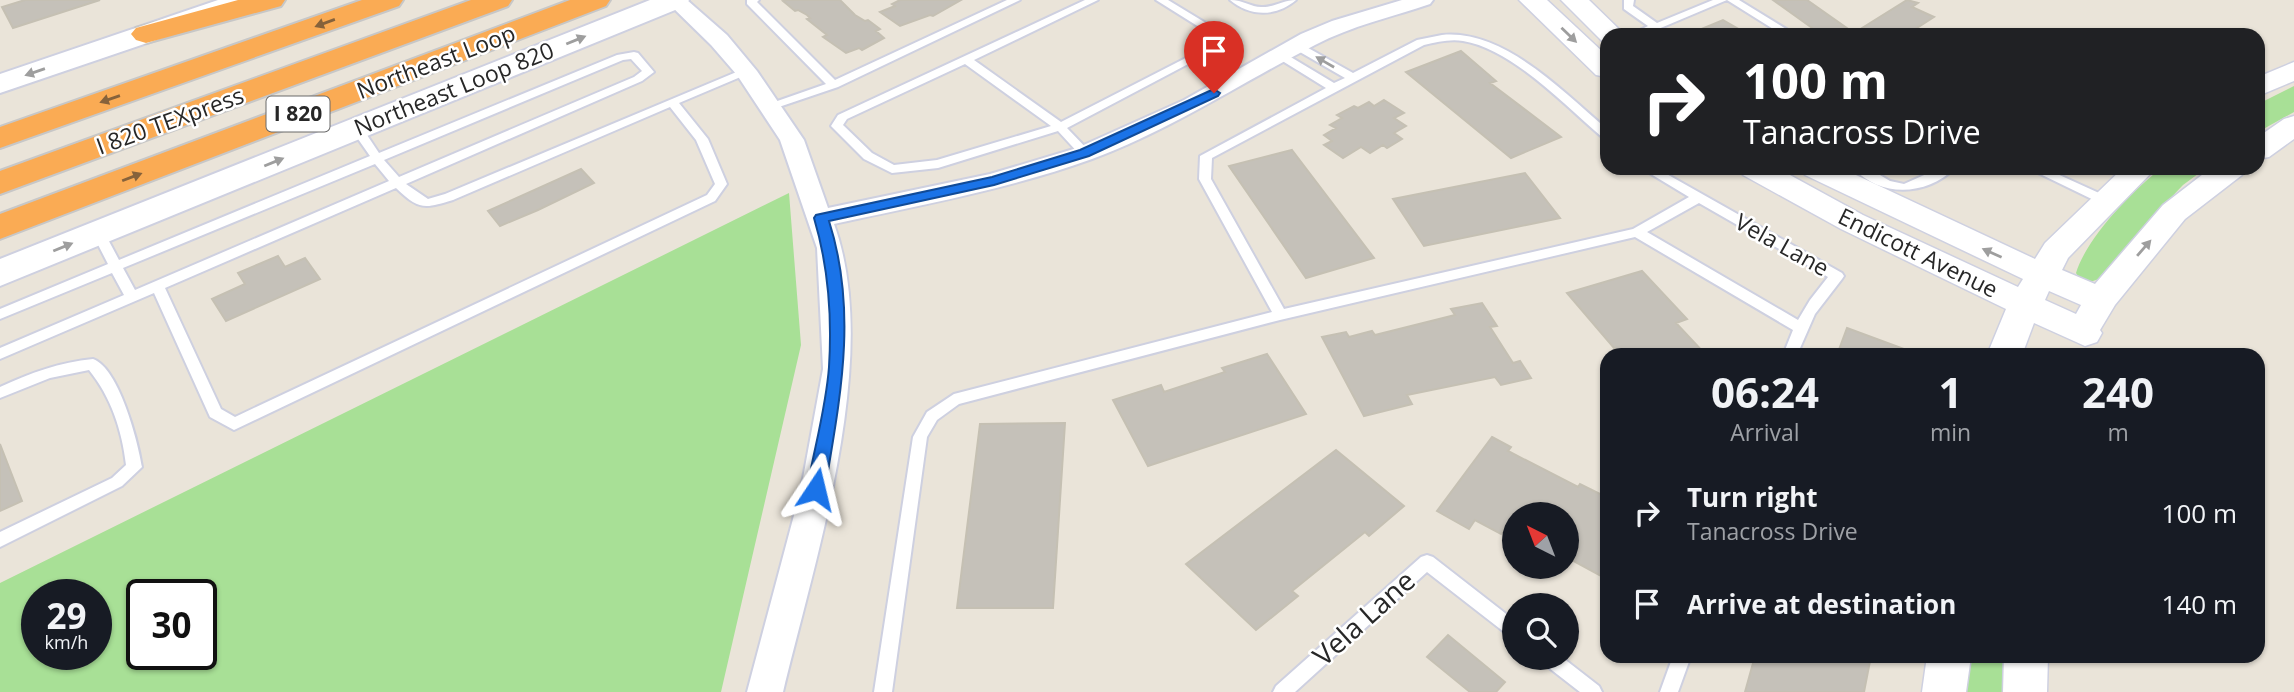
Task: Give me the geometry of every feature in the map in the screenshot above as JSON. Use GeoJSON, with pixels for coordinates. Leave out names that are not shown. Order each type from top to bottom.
{"type":"FeatureCollection","features":[{"type":"Feature","properties":{"kind":"highway"},"geometry":{"type":"LineString","coordinates":[[146,34],[271,0]]}},
{"type":"Feature","properties":{"kind":"highway"},"geometry":{"type":"LineString","coordinates":[[0,138],[389,0]]}},
{"type":"Feature","properties":{"kind":"highway","name":"I 820 TEXpress"},"geometry":{"type":"LineString","coordinates":[[0,167],[459,0]]}},
{"type":"Feature","properties":{"kind":"highway","name":"I 820 TEXpress"},"geometry":{"type":"LineString","coordinates":[[0,183],[498,0]]}},
{"type":"Feature","properties":{"kind":"highway","name":"Northeast Loop"},"geometry":{"type":"LineString","coordinates":[[0,227],[596,0]]}},
{"type":"Feature","properties":{"kind":"main road"},"geometry":{"type":"LineString","coordinates":[[0,84],[246,0]]}},
{"type":"Feature","properties":{"kind":"main road","name":"Northeast Loop 820"},"geometry":{"type":"LineString","coordinates":[[0,273],[675,0]]}},
{"type":"Feature","properties":{"kind":"street"},"geometry":{"type":"LineString","coordinates":[[675,0],[719,40],[746,71],[792,140],[830,248],[837,369],[816,489],[765,692]]}},
{"type":"Feature","properties":{"kind":"street"},"geometry":{"type":"LineString","coordinates":[[1532,0],[1600,63]]}},
{"type":"Feature","properties":{"kind":"street"},"geometry":{"type":"LineString","coordinates":[[1574,0],[1604,28]]}},
{"type":"Feature","properties":{"kind":"street"},"geometry":{"type":"LineString","coordinates":[[821,218],[994,181],[1084,153],[1192,105],[1340,26],[1413,1]]}},
{"type":"Feature","properties":{"kind":"street"},"geometry":{"type":"LineString","coordinates":[[2265,84],[2294,70]]}},
{"type":"Feature","properties":{"kind":"street"},"geometry":{"type":"LineString","coordinates":[[2265,144],[2294,125]]}},
{"type":"Feature","properties":{"kind":"street","name":"Endicott Avenue"},"geometry":{"type":"LineString","coordinates":[[1767,175],[1852,222],[2024,306],[2080,344]]}},
{"type":"Feature","properties":{"kind":"street","name":"Endicott Avenue"},"geometry":{"type":"LineString","coordinates":[[1830,175],[1970,243],[2100,300]]}},
{"type":"Feature","properties":{"kind":"street"},"geometry":{"type":"LineString","coordinates":[[2008,348],[2024,306],[2056,251],[2134,175]]}},
{"type":"Feature","properties":{"kind":"street"},"geometry":{"type":"LineString","coordinates":[[2080,344],[2100,300],[2174,212],[2222,175]]}},
{"type":"Feature","properties":{"kind":"street"},"geometry":{"type":"LineString","coordinates":[[1944,692],[1948,663]]}},
{"type":"Feature","properties":{"kind":"street"},"geometry":{"type":"LineString","coordinates":[[2025,692],[2026,663]]}},
{"type":"Feature","properties":{"kind":"lane"},"geometry":{"type":"LineString","coordinates":[[754,0],[751,2],[834,85]]}},
{"type":"Feature","properties":{"kind":"lane"},"geometry":{"type":"LineString","coordinates":[[770,107],[834,85],[1015,0]]}},
{"type":"Feature","properties":{"kind":"lane"},"geometry":{"type":"LineString","coordinates":[[1093,0],[842,117],[837,126],[868,156],[892,169],[938,164],[1060,127],[1221,44],[1220,36],[1161,0]]}},
{"type":"Feature","properties":{"kind":"lane"},"geometry":{"type":"LineString","coordinates":[[1235,0],[1262,12],[1290,0]]}},
{"type":"Feature","properties":{"kind":"lane"},"geometry":{"type":"LineString","coordinates":[[1629,0],[1629,7],[1644,28]]}},
{"type":"Feature","properties":{"kind":"lane"},"geometry":{"type":"LineString","coordinates":[[1656,28],[1723,0]]}},
{"type":"Feature","properties":{"kind":"lane"},"geometry":{"type":"LineString","coordinates":[[1732,0],[1779,28]]}},
{"type":"Feature","properties":{"kind":"lane"},"geometry":{"type":"LineString","coordinates":[[1280,315],[1205,180],[1206,156],[1421,42],[1445,37],[1465,38],[1511,57],[1600,129]]}},
{"type":"Feature","properties":{"kind":"lane"},"geometry":{"type":"LineString","coordinates":[[1289,51],[1353,78]]}},
{"type":"Feature","properties":{"kind":"lane"},"geometry":{"type":"LineString","coordinates":[[1289,51],[1334,88]]}},
{"type":"Feature","properties":{"kind":"lane"},"geometry":{"type":"LineString","coordinates":[[0,314],[621,57],[634,55],[648,72],[638,79],[0,354]]}},
{"type":"Feature","properties":{"kind":"lane"},"geometry":{"type":"LineString","coordinates":[[967,60],[1060,127],[1084,153]]}},
{"type":"Feature","properties":{"kind":"lane"},"geometry":{"type":"LineString","coordinates":[[358,129],[398,183],[410,195],[427,204],[746,71]]}},
{"type":"Feature","properties":{"kind":"lane"},"geometry":{"type":"LineString","coordinates":[[158,286],[215,413],[234,424],[710,198],[721,184],[702,139],[672,102]]}},
{"type":"Feature","properties":{"kind":"lane","name":"Vela Lane"},"geometry":{"type":"LineString","coordinates":[[1659,175],[1837,276],[1822,291],[1800,328],[1793,348]]}},
{"type":"Feature","properties":{"kind":"lane"},"geometry":{"type":"LineString","coordinates":[[1870,175],[1887,186],[1908,189],[1935,175]]}},
{"type":"Feature","properties":{"kind":"lane"},"geometry":{"type":"LineString","coordinates":[[2049,175],[2106,201]]}},
{"type":"Feature","properties":{"kind":"lane"},"geometry":{"type":"LineString","coordinates":[[883,692],[920,438],[932,416],[954,400],[1280,315],[1637,232],[1698,198]]}},
{"type":"Feature","properties":{"kind":"lane"},"geometry":{"type":"LineString","coordinates":[[1637,232],[1800,328]]}},
{"type":"Feature","properties":{"kind":"lane"},"geometry":{"type":"LineString","coordinates":[[99,233],[132,297]]}},
{"type":"Feature","properties":{"kind":"lane"},"geometry":{"type":"LineString","coordinates":[[0,393],[69,365],[93,364],[104,376],[132,444],[134,467],[117,482],[0,540]]}},
{"type":"Feature","properties":{"kind":"lane","name":"Vela Lane"},"geometry":{"type":"LineString","coordinates":[[1282,692],[1427,562],[1502,621]]}},
{"type":"Feature","properties":{"kind":"lane"},"geometry":{"type":"LineString","coordinates":[[1669,692],[1679,663]]}},
{"type":"Feature","properties":{"kind":"lane"},"geometry":{"type":"LineString","coordinates":[[1565,670],[1593,692]]}},
{"type":"Feature","properties":{"kind":"green space"},"geometry":{"type":"Polygon","coordinates":[[[2294,86],[2294,112],[2265,128],[2265,100],[2294,86]]]}},
{"type":"Feature","properties":{"kind":"green space"},"geometry":{"type":"Polygon","coordinates":[[[2154,175],[2197,175],[2183,185],[2141,229],[2105,277],[2090,282],[2080,280],[2076,273],[2090,245],[2138,188],[2154,175]]]}},
{"type":"Feature","properties":{"kind":"green space"},"geometry":{"type":"Polygon","coordinates":[[[789,193],[801,345],[721,692],[0,692],[0,583],[789,193]]]}},
{"type":"Feature","properties":{"kind":"green space"},"geometry":{"type":"Polygon","coordinates":[[[1968,663],[2010,663],[2008,692],[1966,692],[1968,663]]]}},
{"type":"Feature","properties":{"kind":"building"},"geometry":{"type":"Polygon","coordinates":[[[25,0],[100,0],[13,28],[2,7],[25,0]]]}},
{"type":"Feature","properties":{"kind":"building"},"geometry":{"type":"Polygon","coordinates":[[[840,0],[855,15],[880,29],[876,31],[884,38],[862,50],[859,48],[846,53],[823,37],[827,35],[807,19],[810,18],[807,15],[795,11],[783,1],[840,0]]]}},
{"type":"Feature","properties":{"kind":"building"},"geometry":{"type":"Polygon","coordinates":[[[900,0],[961,0],[933,16],[900,26],[880,12],[895,6],[892,4],[900,0]]]}},
{"type":"Feature","properties":{"kind":"building"},"geometry":{"type":"Polygon","coordinates":[[[1773,0],[1807,0],[1847,28],[1812,28],[1773,0]]]}},
{"type":"Feature","properties":{"kind":"building"},"geometry":{"type":"Polygon","coordinates":[[[1907,0],[1918,3],[1912,7],[1934,17],[1917,28],[1862,28],[1907,0]]]}},
{"type":"Feature","properties":{"kind":"building"},"geometry":{"type":"Polygon","coordinates":[[[1723,20],[1737,28],[1704,28],[1723,20]]]}},
{"type":"Feature","properties":{"kind":"building"},"geometry":{"type":"Polygon","coordinates":[[[1461,51],[1496,81],[1490,83],[1561,137],[1511,158],[1406,72],[1461,51]]]}},
{"type":"Feature","properties":{"kind":"building"},"geometry":{"type":"Polygon","coordinates":[[[1384,100],[1404,113],[1394,118],[1406,126],[1394,133],[1402,139],[1387,148],[1383,145],[1370,153],[1361,147],[1343,158],[1324,145],[1332,141],[1324,135],[1336,128],[1330,125],[1342,118],[1337,115],[1354,106],[1358,108],[1369,102],[1374,106],[1384,100]]]}},
{"type":"Feature","properties":{"kind":"building"},"geometry":{"type":"Polygon","coordinates":[[[1292,150],[1374,258],[1306,278],[1229,166],[1292,150]]]}},
{"type":"Feature","properties":{"kind":"building"},"geometry":{"type":"Polygon","coordinates":[[[581,169],[594,183],[538,210],[500,226],[488,211],[581,169]]]}},
{"type":"Feature","properties":{"kind":"building"},"geometry":{"type":"Polygon","coordinates":[[[1525,173],[1560,218],[1424,246],[1393,199],[1525,173]]]}},
{"type":"Feature","properties":{"kind":"building"},"geometry":{"type":"Polygon","coordinates":[[[278,256],[285,267],[305,258],[320,279],[226,321],[212,299],[245,284],[238,273],[278,256]]]}},
{"type":"Feature","properties":{"kind":"building"},"geometry":{"type":"Polygon","coordinates":[[[1642,271],[1687,319],[1676,323],[1699,348],[1614,348],[1567,293],[1642,271]]]}},
{"type":"Feature","properties":{"kind":"building"},"geometry":{"type":"Polygon","coordinates":[[[1482,303],[1497,326],[1490,327],[1513,363],[1520,361],[1531,378],[1501,385],[1495,377],[1407,395],[1412,404],[1364,416],[1322,337],[1346,332],[1349,337],[1372,331],[1375,335],[1455,315],[1451,309],[1482,303]]]}},
{"type":"Feature","properties":{"kind":"building"},"geometry":{"type":"Polygon","coordinates":[[[1847,328],[1901,348],[1840,348],[1847,328]]]}},
{"type":"Feature","properties":{"kind":"building"},"geometry":{"type":"Polygon","coordinates":[[[1267,354],[1306,414],[1148,466],[1113,400],[1161,385],[1164,392],[1225,372],[1222,368],[1267,354]]]}},
{"type":"Feature","properties":{"kind":"building"},"geometry":{"type":"Polygon","coordinates":[[[1065,423],[1053,608],[957,608],[980,424],[1065,423]]]}},
{"type":"Feature","properties":{"kind":"building"},"geometry":{"type":"Polygon","coordinates":[[[1492,437],[1511,447],[1508,451],[1578,487],[1580,484],[1600,494],[1600,575],[1579,564],[1579,502],[1502,502],[1501,534],[1475,520],[1469,529],[1437,511],[1492,437]]]}},
{"type":"Feature","properties":{"kind":"building"},"geometry":{"type":"Polygon","coordinates":[[[0,444],[22,501],[0,511],[0,444]]]}},
{"type":"Feature","properties":{"kind":"building"},"geometry":{"type":"Polygon","coordinates":[[[1336,450],[1404,506],[1369,536],[1365,532],[1292,591],[1298,596],[1256,630],[1186,564],[1336,450]]]}},
{"type":"Feature","properties":{"kind":"building"},"geometry":{"type":"Polygon","coordinates":[[[1448,635],[1505,682],[1496,692],[1470,692],[1427,657],[1448,635]]]}},
{"type":"Feature","properties":{"kind":"building"},"geometry":{"type":"Polygon","coordinates":[[[1753,663],[1870,663],[1864,692],[1745,692],[1753,663]]]}},
{"type":"Feature","properties":{"kind":"route"},"geometry":{"type":"LineString","coordinates":[[816,489],[837,369],[830,248],[821,218],[994,181],[1084,153],[1214,93]]}}]}
